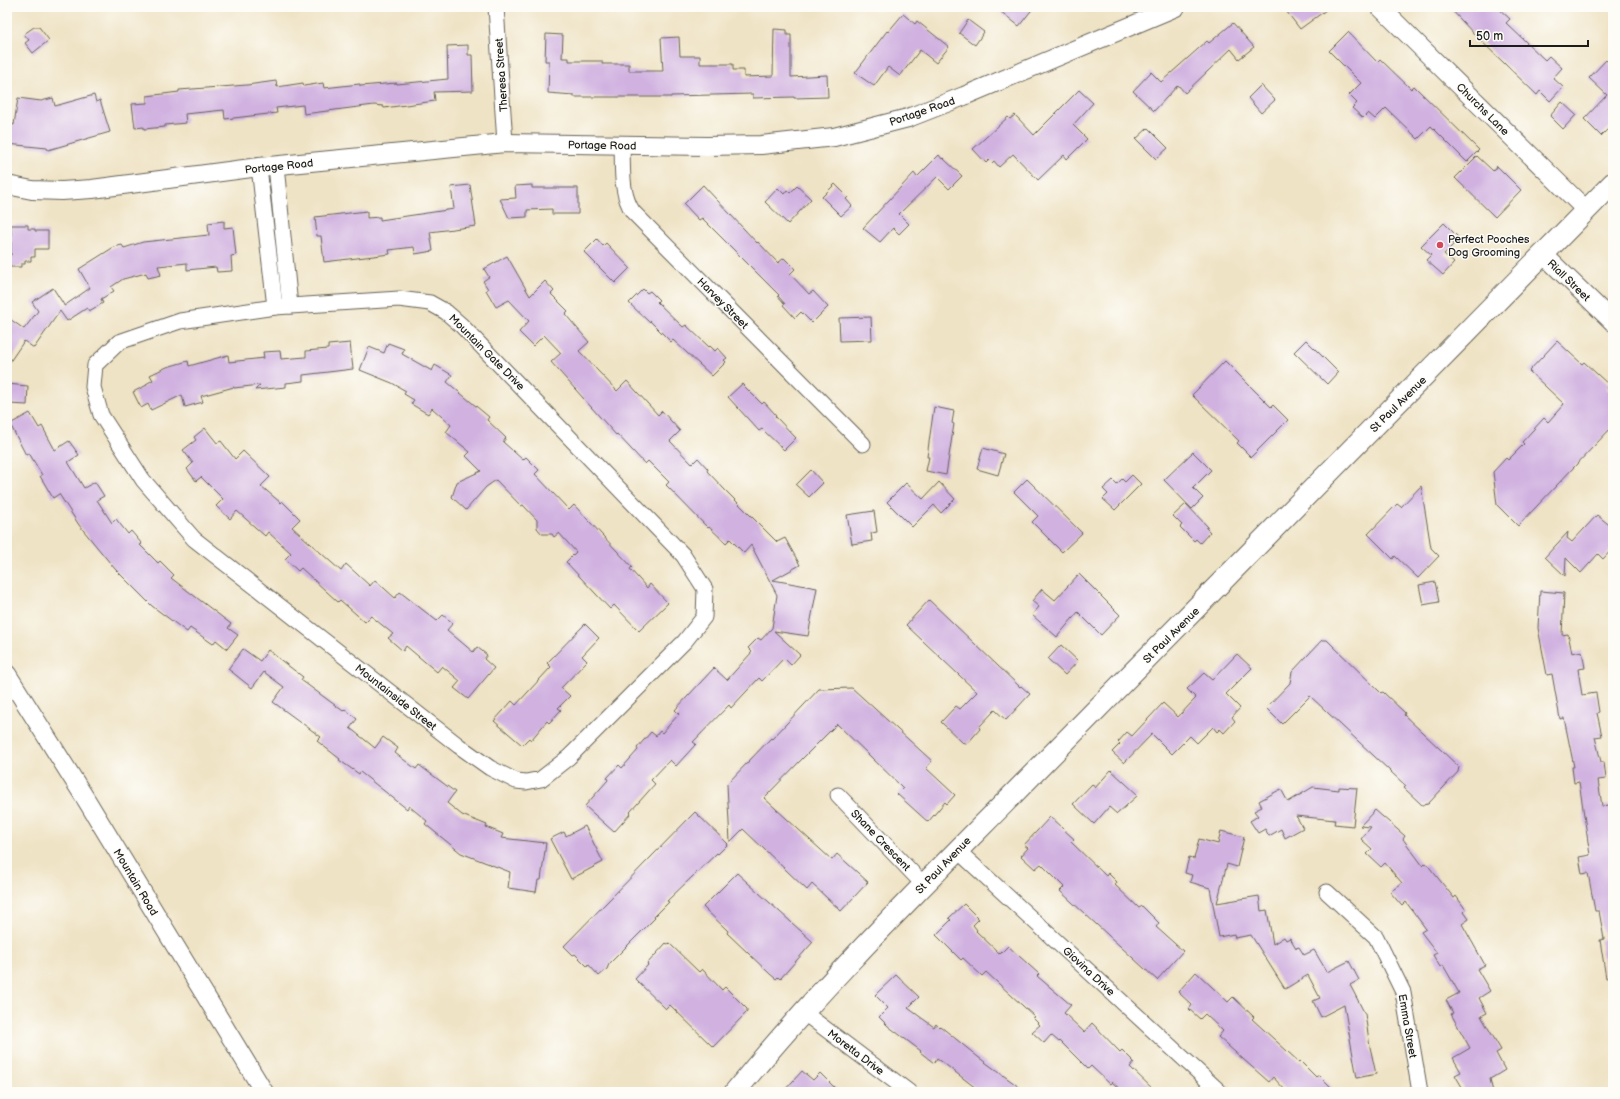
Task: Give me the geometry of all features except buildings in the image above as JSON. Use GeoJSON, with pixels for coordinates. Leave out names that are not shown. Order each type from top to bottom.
{"type":"FeatureCollection","features":[{"type":"Feature","properties":{"kind":"main road","name":"St Paul Avenue"},"geometry":{"type":"LineString","coordinates":[[734,1092],[789,1026],[957,850],[1613,183]]}},
{"type":"Feature","properties":{"kind":"street","name":"Theresa Street"},"geometry":{"type":"LineString","coordinates":[[496,7],[505,143]]}},
{"type":"Feature","properties":{"kind":"street","name":"Portage Road"},"geometry":{"type":"LineString","coordinates":[[7,185],[32,190],[62,191],[268,167],[505,143],[622,145],[761,144],[834,137],[908,118],[950,102],[1176,7]]}},
{"type":"Feature","properties":{"kind":"street","name":"Churchs Lane"},"geometry":{"type":"LineString","coordinates":[[1380,7],[1586,210]]}},
{"type":"Feature","properties":{"kind":"street","name":"Harvey Street"},"geometry":{"type":"LineString","coordinates":[[622,145],[625,195],[627,203],[633,212],[863,444]]}},
{"type":"Feature","properties":{"kind":"street"},"geometry":{"type":"LineString","coordinates":[[268,167],[290,306]]}},
{"type":"Feature","properties":{"kind":"street"},"geometry":{"type":"LineString","coordinates":[[268,167],[275,307]]}},
{"type":"Feature","properties":{"kind":"street","name":"Riall Street"},"geometry":{"type":"LineString","coordinates":[[1543,254],[1613,322]]}},
{"type":"Feature","properties":{"kind":"street","name":"Mountain Gate Drive"},"geometry":{"type":"LineString","coordinates":[[181,524],[143,480],[101,415],[94,387],[95,365],[119,342],[180,321],[275,307],[398,299],[430,303],[446,312],[483,348],[682,555],[705,589],[704,617],[685,641],[617,709]]}},
{"type":"Feature","properties":{"kind":"street","name":"Mountainside Street"},"geometry":{"type":"LineString","coordinates":[[181,524],[194,539],[459,746],[490,768],[516,781],[526,782],[541,779],[569,757],[617,709]]}},
{"type":"Feature","properties":{"kind":"street","name":"Mountain Road"},"geometry":{"type":"LineString","coordinates":[[7,674],[87,800],[264,1092]]}},
{"type":"Feature","properties":{"kind":"street","name":"Shane Crescent"},"geometry":{"type":"LineString","coordinates":[[838,795],[924,885]]}},
{"type":"Feature","properties":{"kind":"street","name":"Giovina Drive"},"geometry":{"type":"LineString","coordinates":[[957,850],[1220,1092]]}},
{"type":"Feature","properties":{"kind":"street","name":"Emma Street"},"geometry":{"type":"LineString","coordinates":[[1327,892],[1376,937],[1403,992],[1420,1092]]}},
{"type":"Feature","properties":{"kind":"street","name":"Moretta Drive"},"geometry":{"type":"LineString","coordinates":[[804,1012],[909,1092]]}},
{"type":"Feature","properties":{"kind":"place","name":"Perfect Pooches Dog Grooming"},"geometry":{"type":"Point","coordinates":[1440,245]}}]}
